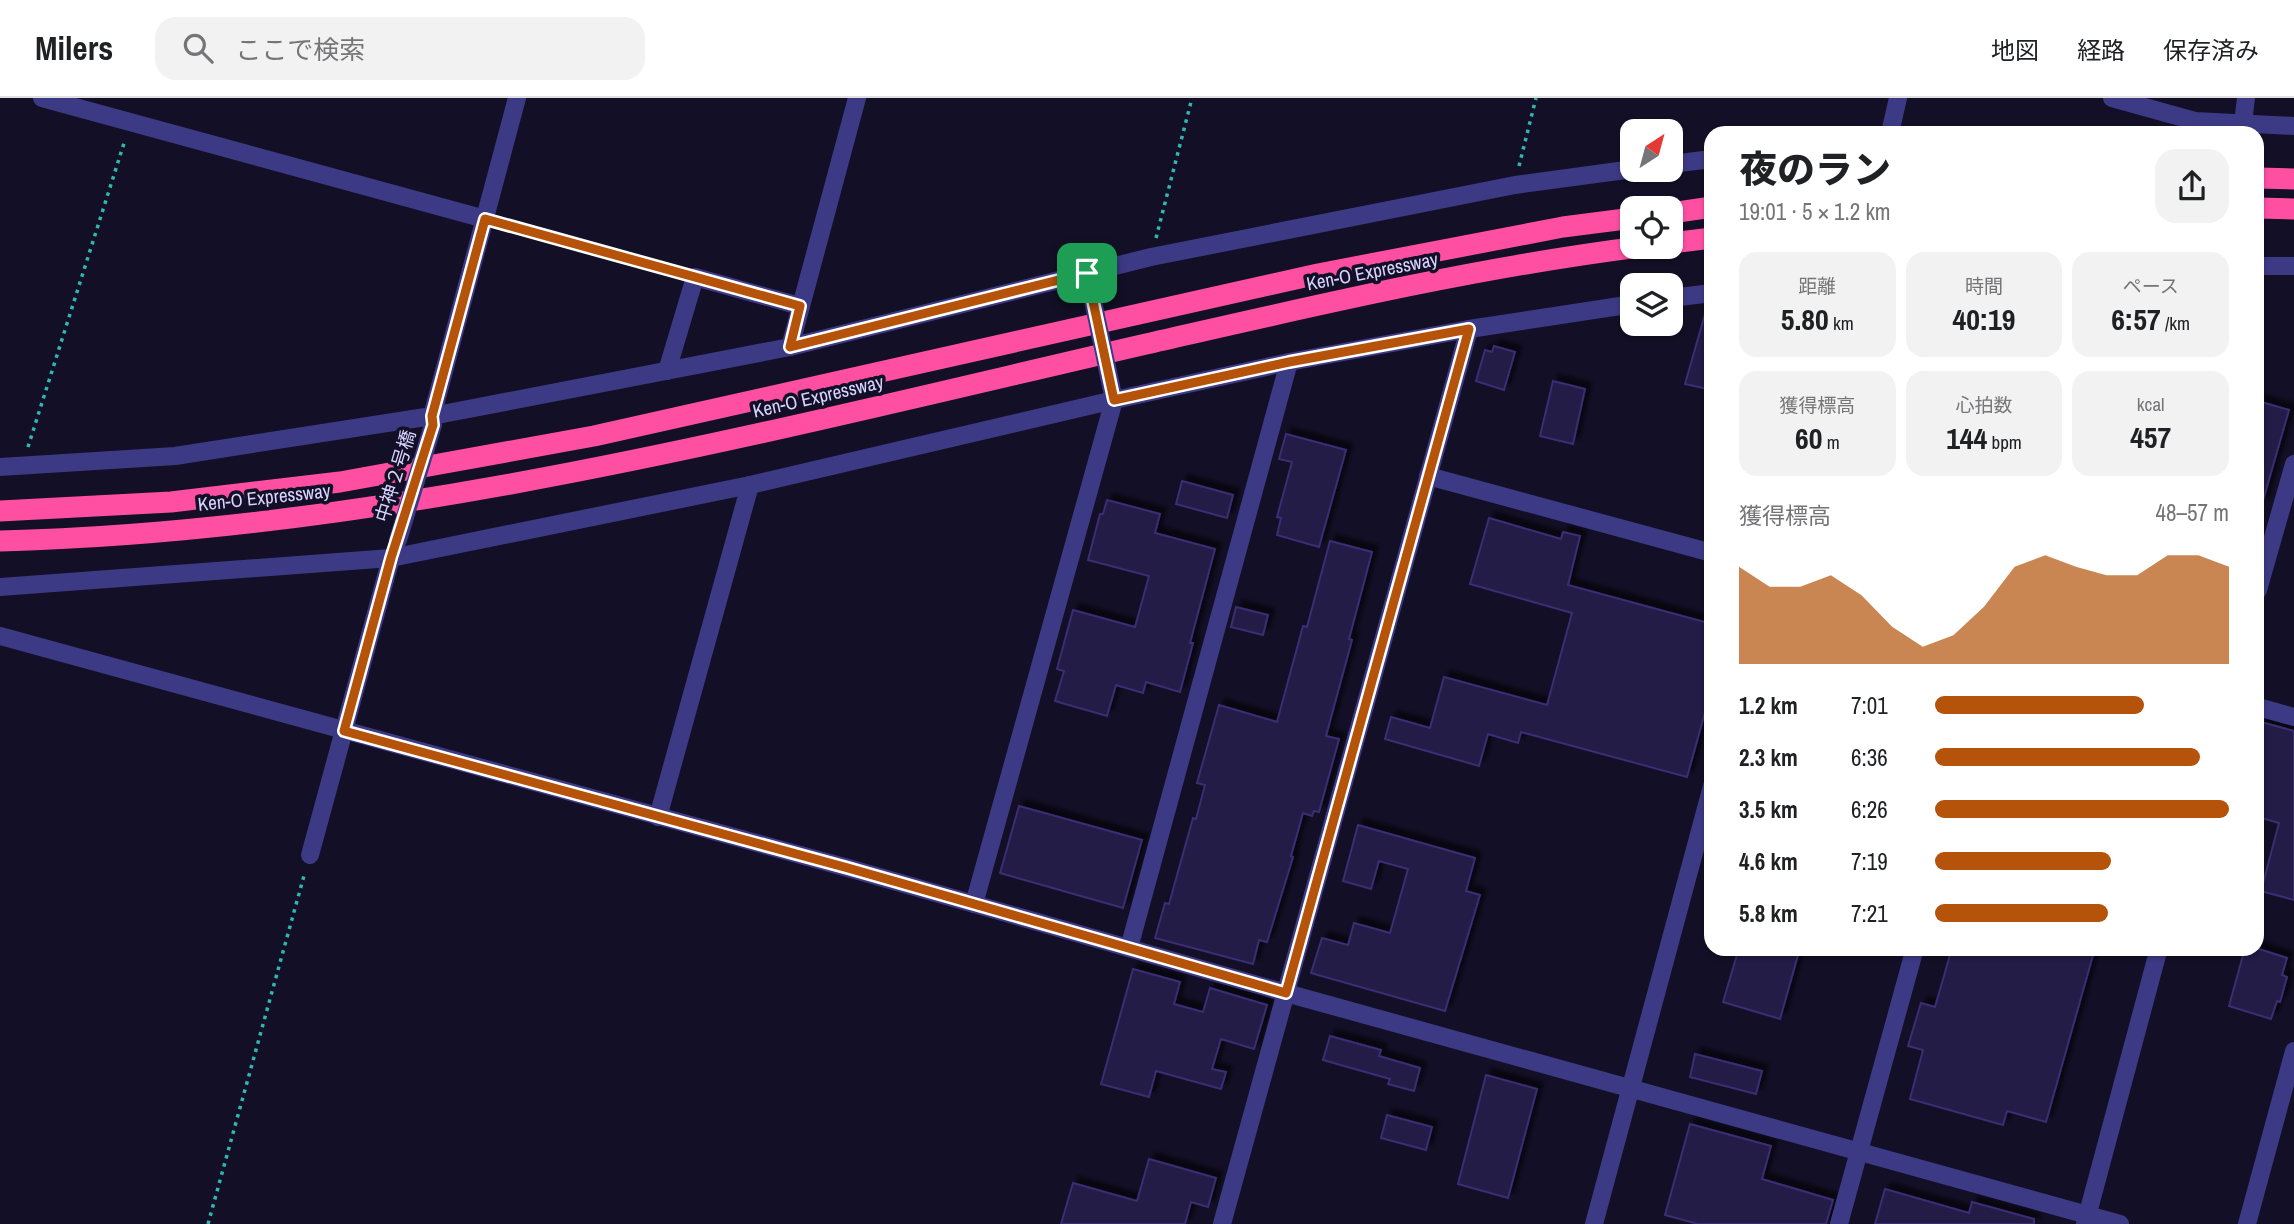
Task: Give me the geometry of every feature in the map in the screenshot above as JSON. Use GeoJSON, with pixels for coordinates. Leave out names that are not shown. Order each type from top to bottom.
{"type":"FeatureCollection","features":[{"type":"Feature","properties":{"kind":"highway"},"geometry":{"type":"LineString","coordinates":[[2264,178],[2294,179]]}},
{"type":"Feature","properties":{"kind":"highway"},"geometry":{"type":"LineString","coordinates":[[2264,208],[2294,209]]}},
{"type":"Feature","properties":{"kind":"highway"},"geometry":{"type":"LineString","coordinates":[[1683,212],[1704,209]]}},
{"type":"Feature","properties":{"kind":"highway","name":"Ken-O Expressway"},"geometry":{"type":"LineString","coordinates":[[0,511],[172,502],[340,482],[594,436],[1318,274],[1563,227],[1620,220]]}},
{"type":"Feature","properties":{"kind":"highway"},"geometry":{"type":"LineString","coordinates":[[1683,241],[1704,238]]}},
{"type":"Feature","properties":{"kind":"highway","name":"Ken-O Expressway"},"geometry":{"type":"LineString","coordinates":[[0,541],[172,530],[345,511],[588,469],[821,419],[1322,304],[1567,256],[1620,249]]}},
{"type":"Feature","properties":{"kind":"street"},"geometry":{"type":"LineString","coordinates":[[42,98],[485,219]]}},
{"type":"Feature","properties":{"kind":"street","name":"中神２号橋"},"geometry":{"type":"LineString","coordinates":[[310,855],[391,558],[433,421],[517,98]]}},
{"type":"Feature","properties":{"kind":"street"},"geometry":{"type":"LineString","coordinates":[[790,347],[857,98]]}},
{"type":"Feature","properties":{"kind":"street"},"geometry":{"type":"LineString","coordinates":[[1891,126],[1898,98]]}},
{"type":"Feature","properties":{"kind":"street"},"geometry":{"type":"LineString","coordinates":[[2112,98],[2195,121],[2294,126]]}},
{"type":"Feature","properties":{"kind":"street"},"geometry":{"type":"LineString","coordinates":[[2244,123],[2246,98]]}},
{"type":"Feature","properties":{"kind":"street"},"geometry":{"type":"LineString","coordinates":[[1684,162],[1704,160]]}},
{"type":"Feature","properties":{"kind":"street"},"geometry":{"type":"LineString","coordinates":[[0,467],[175,456],[433,421],[790,347],[1151,257],[1515,185],[1620,171]]}},
{"type":"Feature","properties":{"kind":"street"},"geometry":{"type":"LineString","coordinates":[[2264,266],[2294,266]]}},
{"type":"Feature","properties":{"kind":"street"},"geometry":{"type":"LineString","coordinates":[[974,904],[1114,400],[1087,273]]}},
{"type":"Feature","properties":{"kind":"street"},"geometry":{"type":"LineString","coordinates":[[667,371],[695,277],[800,306]]}},
{"type":"Feature","properties":{"kind":"street"},"geometry":{"type":"LineString","coordinates":[[1683,297],[1704,294]]}},
{"type":"Feature","properties":{"kind":"street"},"geometry":{"type":"LineString","coordinates":[[1,590],[391,558],[750,485],[1289,362],[1469,329],[1620,306]]}},
{"type":"Feature","properties":{"kind":"street"},"geometry":{"type":"LineString","coordinates":[[1222,1224],[1469,329]]}},
{"type":"Feature","properties":{"kind":"street"},"geometry":{"type":"LineString","coordinates":[[1129,948],[1289,362]]}},
{"type":"Feature","properties":{"kind":"street"},"geometry":{"type":"LineString","coordinates":[[2264,569],[2294,464]]}},
{"type":"Feature","properties":{"kind":"street"},"geometry":{"type":"LineString","coordinates":[[1428,476],[1704,551]]}},
{"type":"Feature","properties":{"kind":"street"},"geometry":{"type":"LineString","coordinates":[[658,817],[750,485]]}},
{"type":"Feature","properties":{"kind":"street"},"geometry":{"type":"LineString","coordinates":[[0,636],[848,868],[1286,993],[1859,1151],[2086,1219],[2120,1224]]}},
{"type":"Feature","properties":{"kind":"street"},"geometry":{"type":"LineString","coordinates":[[2264,709],[2294,717]]}},
{"type":"Feature","properties":{"kind":"street"},"geometry":{"type":"LineString","coordinates":[[1594,1224],[1704,816]]}},
{"type":"Feature","properties":{"kind":"street"},"geometry":{"type":"LineString","coordinates":[[1839,1224],[1912,956]]}},
{"type":"Feature","properties":{"kind":"street"},"geometry":{"type":"LineString","coordinates":[[2086,1219],[2157,956]]}},
{"type":"Feature","properties":{"kind":"street"},"geometry":{"type":"LineString","coordinates":[[2248,1224],[2294,1051]]}},
{"type":"Feature","properties":{"kind":"path"},"geometry":{"type":"LineString","coordinates":[[1151,257],[1192,98]]}},
{"type":"Feature","properties":{"kind":"path"},"geometry":{"type":"LineString","coordinates":[[1515,185],[1536,98]]}},
{"type":"Feature","properties":{"kind":"path"},"geometry":{"type":"LineString","coordinates":[[21,467],[131,122]]}},
{"type":"Feature","properties":{"kind":"path"},"geometry":{"type":"LineString","coordinates":[[485,219],[695,277]]}},
{"type":"Feature","properties":{"kind":"path"},"geometry":{"type":"LineString","coordinates":[[208,1224],[310,855]]}},
{"type":"Feature","properties":{"kind":"building"},"geometry":{"type":"Polygon","coordinates":[[[1704,318],[1704,388],[1685,384],[1704,318]]]}},
{"type":"Feature","properties":{"kind":"building"},"geometry":{"type":"Polygon","coordinates":[[[1494,346],[1515,352],[1504,390],[1476,381],[1485,350],[1492,352],[1494,346]]]}},
{"type":"Feature","properties":{"kind":"building"},"geometry":{"type":"Polygon","coordinates":[[[1553,381],[1585,389],[1573,444],[1540,436],[1553,381]]]}},
{"type":"Feature","properties":{"kind":"building"},"geometry":{"type":"Polygon","coordinates":[[[2264,403],[2289,410],[2264,497],[2264,403]]]}},
{"type":"Feature","properties":{"kind":"building"},"geometry":{"type":"Polygon","coordinates":[[[1286,434],[1346,450],[1319,547],[1277,535],[1281,518],[1277,517],[1292,462],[1279,459],[1286,434]]]}},
{"type":"Feature","properties":{"kind":"building"},"geometry":{"type":"Polygon","coordinates":[[[1182,481],[1233,495],[1227,518],[1176,504],[1182,481]]]}},
{"type":"Feature","properties":{"kind":"building"},"geometry":{"type":"Polygon","coordinates":[[[1107,500],[1160,514],[1155,533],[1215,549],[1180,692],[1146,682],[1143,693],[1116,685],[1107,716],[1055,701],[1064,671],[1057,669],[1073,610],[1135,627],[1149,576],[1088,560],[1100,514],[1103,514],[1107,500]]]}},
{"type":"Feature","properties":{"kind":"building"},"geometry":{"type":"Polygon","coordinates":[[[1489,518],[1561,539],[1563,532],[1580,536],[1568,585],[1704,622],[1704,716],[1687,777],[1521,732],[1518,743],[1488,734],[1479,766],[1385,739],[1391,717],[1430,728],[1444,677],[1547,705],[1572,613],[1470,584],[1489,518]]]}},
{"type":"Feature","properties":{"kind":"building"},"geometry":{"type":"Polygon","coordinates":[[[1330,541],[1372,552],[1326,736],[1339,739],[1319,812],[1314,811],[1312,816],[1303,813],[1291,856],[1293,857],[1267,942],[1259,940],[1253,964],[1155,938],[1165,903],[1169,904],[1193,818],[1196,819],[1205,785],[1197,783],[1219,705],[1277,722],[1330,541]]]}},
{"type":"Feature","properties":{"kind":"building"},"geometry":{"type":"Polygon","coordinates":[[[1236,607],[1268,615],[1263,635],[1231,627],[1236,607]]]}},
{"type":"Feature","properties":{"kind":"building"},"geometry":{"type":"Polygon","coordinates":[[[2264,723],[2294,731],[2294,900],[2264,892],[2264,880],[2279,823],[2264,819],[2264,723]]]}},
{"type":"Feature","properties":{"kind":"building"},"geometry":{"type":"Polygon","coordinates":[[[1019,806],[1142,840],[1123,908],[1000,873],[1019,806]]]}},
{"type":"Feature","properties":{"kind":"building"},"geometry":{"type":"Polygon","coordinates":[[[1358,825],[1475,858],[1466,891],[1480,895],[1445,1011],[1311,973],[1322,938],[1348,945],[1354,923],[1390,933],[1408,869],[1379,861],[1371,889],[1343,881],[1358,825]]]}},
{"type":"Feature","properties":{"kind":"building"},"geometry":{"type":"Polygon","coordinates":[[[2264,951],[2287,958],[2282,975],[2287,977],[2280,1002],[2277,1001],[2271,1019],[2229,1006],[2243,956],[2264,956],[2264,951]]]}},
{"type":"Feature","properties":{"kind":"building"},"geometry":{"type":"Polygon","coordinates":[[[1737,956],[1798,956],[1780,1019],[1723,1002],[1737,956]]]}},
{"type":"Feature","properties":{"kind":"building"},"geometry":{"type":"Polygon","coordinates":[[[1950,956],[2093,956],[2046,1122],[2007,1111],[2003,1125],[1910,1099],[1923,1050],[1908,1046],[1921,1003],[1935,1007],[1950,956]]]}},
{"type":"Feature","properties":{"kind":"building"},"geometry":{"type":"Polygon","coordinates":[[[1133,969],[1180,982],[1174,1004],[1203,1012],[1210,988],[1267,1005],[1254,1049],[1221,1039],[1212,1069],[1226,1072],[1221,1089],[1156,1071],[1149,1097],[1101,1084],[1133,969]]]}},
{"type":"Feature","properties":{"kind":"building"},"geometry":{"type":"Polygon","coordinates":[[[1330,1036],[1381,1050],[1379,1056],[1420,1068],[1414,1091],[1388,1084],[1390,1079],[1323,1060],[1330,1036]]]}},
{"type":"Feature","properties":{"kind":"building"},"geometry":{"type":"Polygon","coordinates":[[[1695,1054],[1762,1071],[1756,1094],[1690,1077],[1695,1054]]]}},
{"type":"Feature","properties":{"kind":"building"},"geometry":{"type":"Polygon","coordinates":[[[1486,1075],[1537,1089],[1508,1198],[1458,1184],[1486,1075]]]}},
{"type":"Feature","properties":{"kind":"building"},"geometry":{"type":"Polygon","coordinates":[[[1387,1115],[1432,1127],[1426,1150],[1381,1138],[1387,1115]]]}},
{"type":"Feature","properties":{"kind":"building"},"geometry":{"type":"Polygon","coordinates":[[[1690,1124],[1771,1146],[1762,1179],[1833,1200],[1826,1224],[1698,1224],[1665,1215],[1690,1124]]]}},
{"type":"Feature","properties":{"kind":"building"},"geometry":{"type":"Polygon","coordinates":[[[1149,1159],[1216,1178],[1208,1207],[1191,1202],[1185,1224],[1061,1224],[1073,1183],[1137,1201],[1149,1159]]]}},
{"type":"Feature","properties":{"kind":"building"},"geometry":{"type":"Polygon","coordinates":[[[1885,1189],[1969,1213],[1972,1202],[2034,1219],[2034,1224],[1875,1224],[1885,1189]]]}},
{"type":"Feature","properties":{"kind":"route"},"geometry":{"type":"LineString","coordinates":[[485,219],[800,306],[790,347],[1087,273],[1114,400],[1289,362],[1469,329],[1286,993],[848,868],[344,731],[391,558],[433,425],[432,416],[485,219]]}}]}
